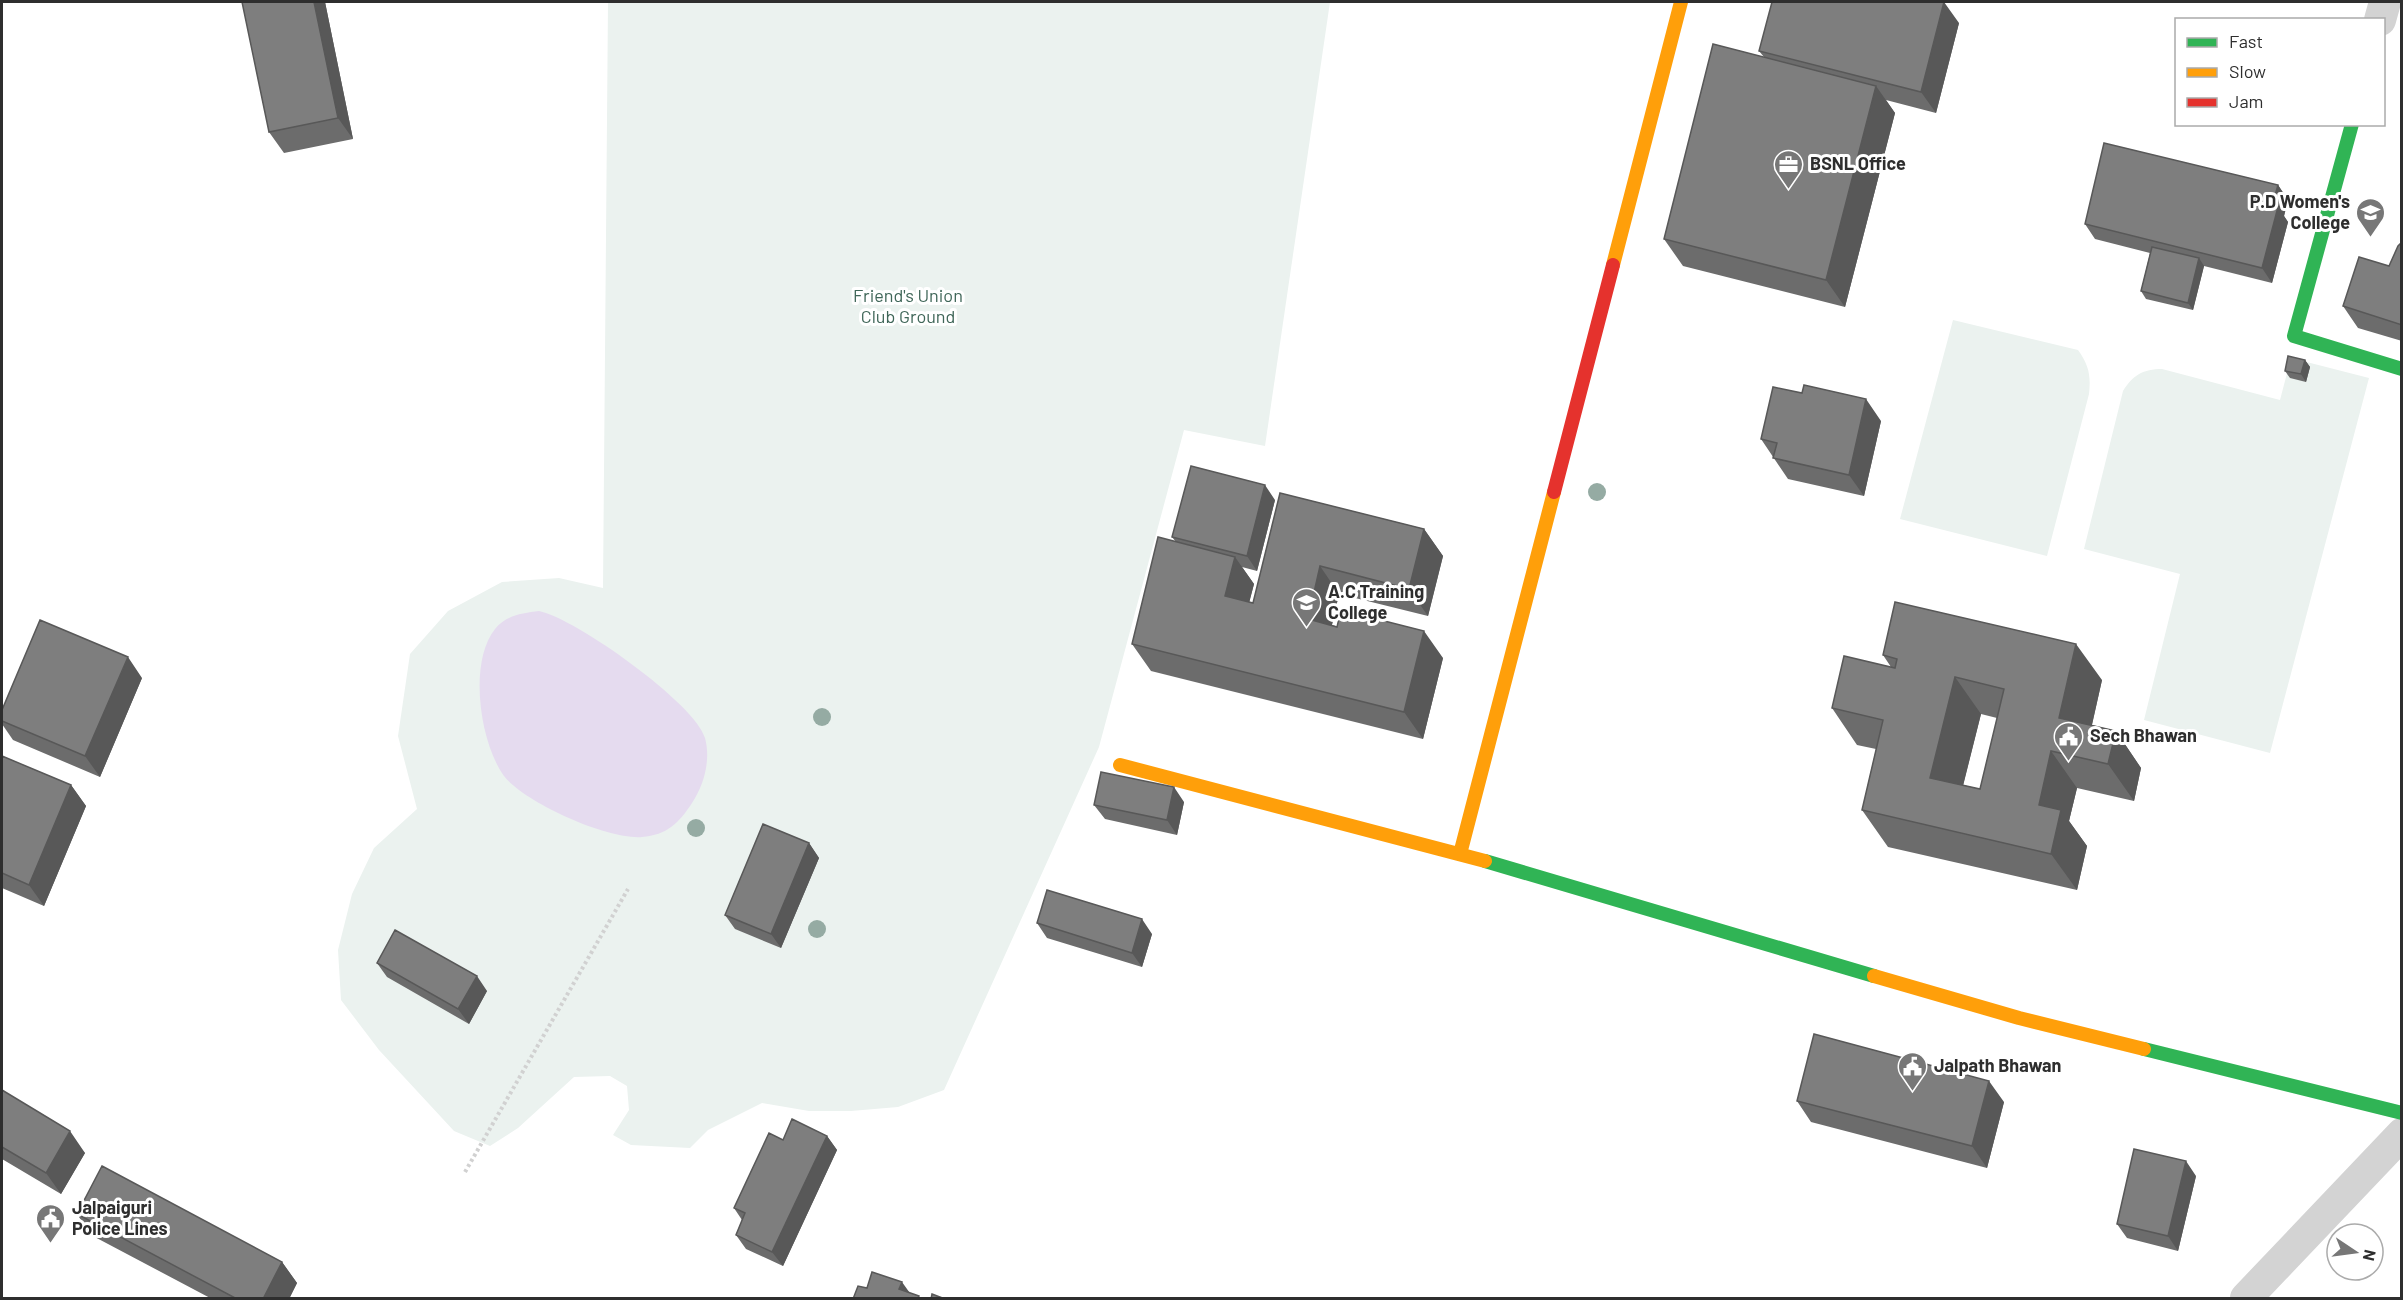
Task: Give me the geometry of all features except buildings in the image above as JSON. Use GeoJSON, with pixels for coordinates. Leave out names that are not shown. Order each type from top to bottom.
{"type":"FeatureCollection","features":[{"type":"Feature","properties":{"kind":"street"},"geometry":{"type":"LineString","coordinates":[[1460,854],[1681,2]]}},
{"type":"Feature","properties":{"kind":"street"},"geometry":{"type":"LineString","coordinates":[[2381,18],[2385,2]]}},
{"type":"Feature","properties":{"kind":"street"},"geometry":{"type":"LineString","coordinates":[[2351,126],[2294,336],[2402,369]]}},
{"type":"Feature","properties":{"kind":"street"},"geometry":{"type":"LineString","coordinates":[[1120,765],[1460,854],[2019,1018],[2402,1113]]}},
{"type":"Feature","properties":{"kind":"street"},"geometry":{"type":"LineString","coordinates":[[2246,1299],[2402,1134]]}},
{"type":"Feature","properties":{"kind":"path"},"geometry":{"type":"LineString","coordinates":[[465,1172],[628,889]]}},
{"type":"Feature","properties":{"kind":"green space","name":"Friend's Union Club Ground"},"geometry":{"type":"Polygon","coordinates":[[[608,2],[1330,2],[1265,446],[1184,430],[1099,747],[944,1090],[898,1107],[851,1111],[809,1111],[762,1103],[708,1130],[690,1148],[631,1145],[613,1135],[629,1110],[627,1086],[610,1076],[574,1077],[518,1128],[490,1146],[454,1131],[379,1050],[341,1000],[338,950],[352,894],[374,848],[417,809],[398,736],[410,654],[448,611],[502,582],[559,578],[603,588],[608,2]]]}},
{"type":"Feature","properties":{"kind":"green space"},"geometry":{"type":"Polygon","coordinates":[[[1953,320],[2078,350],[2087,366],[2090,382],[2089,394],[2047,556],[1900,519],[1953,320]]]}},
{"type":"Feature","properties":{"kind":"green space"},"geometry":{"type":"Polygon","coordinates":[[[2291,358],[2369,378],[2270,753],[2144,720],[2180,574],[2084,549],[2123,391],[2135,377],[2149,370],[2162,369],[2280,400],[2291,358]]]}},
{"type":"Feature","properties":{"kind":"shaded area"},"geometry":{"type":"Polygon","coordinates":[[[539,611],[579,629],[632,664],[658,685],[697,723],[707,746],[707,763],[703,780],[687,810],[672,827],[659,834],[642,837],[609,833],[548,808],[504,776],[496,762],[483,724],[480,703],[482,662],[487,644],[499,624],[521,614],[539,611]]]}},
{"type":"Feature","properties":{"kind":"traffic: fast"},"geometry":{"type":"LineString","coordinates":[[2351,126],[2294,336],[2402,369]]}},
{"type":"Feature","properties":{"kind":"traffic: fast"},"geometry":{"type":"LineString","coordinates":[[1485,861],[1874,976]]}},
{"type":"Feature","properties":{"kind":"traffic: fast"},"geometry":{"type":"LineString","coordinates":[[2144,1049],[2402,1113]]}},
{"type":"Feature","properties":{"kind":"traffic: slow"},"geometry":{"type":"LineString","coordinates":[[1613,265],[1681,2]]}},
{"type":"Feature","properties":{"kind":"traffic: slow"},"geometry":{"type":"LineString","coordinates":[[1460,854],[1554,492]]}},
{"type":"Feature","properties":{"kind":"traffic: slow"},"geometry":{"type":"LineString","coordinates":[[1120,765],[1485,861]]}},
{"type":"Feature","properties":{"kind":"traffic: slow"},"geometry":{"type":"LineString","coordinates":[[1874,976],[2019,1018],[2144,1049]]}},
{"type":"Feature","properties":{"kind":"traffic: jam"},"geometry":{"type":"LineString","coordinates":[[1554,492],[1613,265]]}},
{"type":"Feature","properties":{"kind":"place","name":"BSNL Office"},"geometry":{"type":"Point","coordinates":[1789,190]}},
{"type":"Feature","properties":{"kind":"place","name":"P.D Women's College"},"geometry":{"type":"Point","coordinates":[2371,238]}},
{"type":"Feature","properties":{"kind":"place","name":"A.C Training College"},"geometry":{"type":"Point","coordinates":[1307,628]}},
{"type":"Feature","properties":{"kind":"place","name":"Sech Bhawan"},"geometry":{"type":"Point","coordinates":[2069,762]}},
{"type":"Feature","properties":{"kind":"place","name":"Jalpath Bhawan"},"geometry":{"type":"Point","coordinates":[1913,1092]}},
{"type":"Feature","properties":{"kind":"place","name":"Jalpaiguri Police Lines"},"geometry":{"type":"Point","coordinates":[51,1244]}}]}
